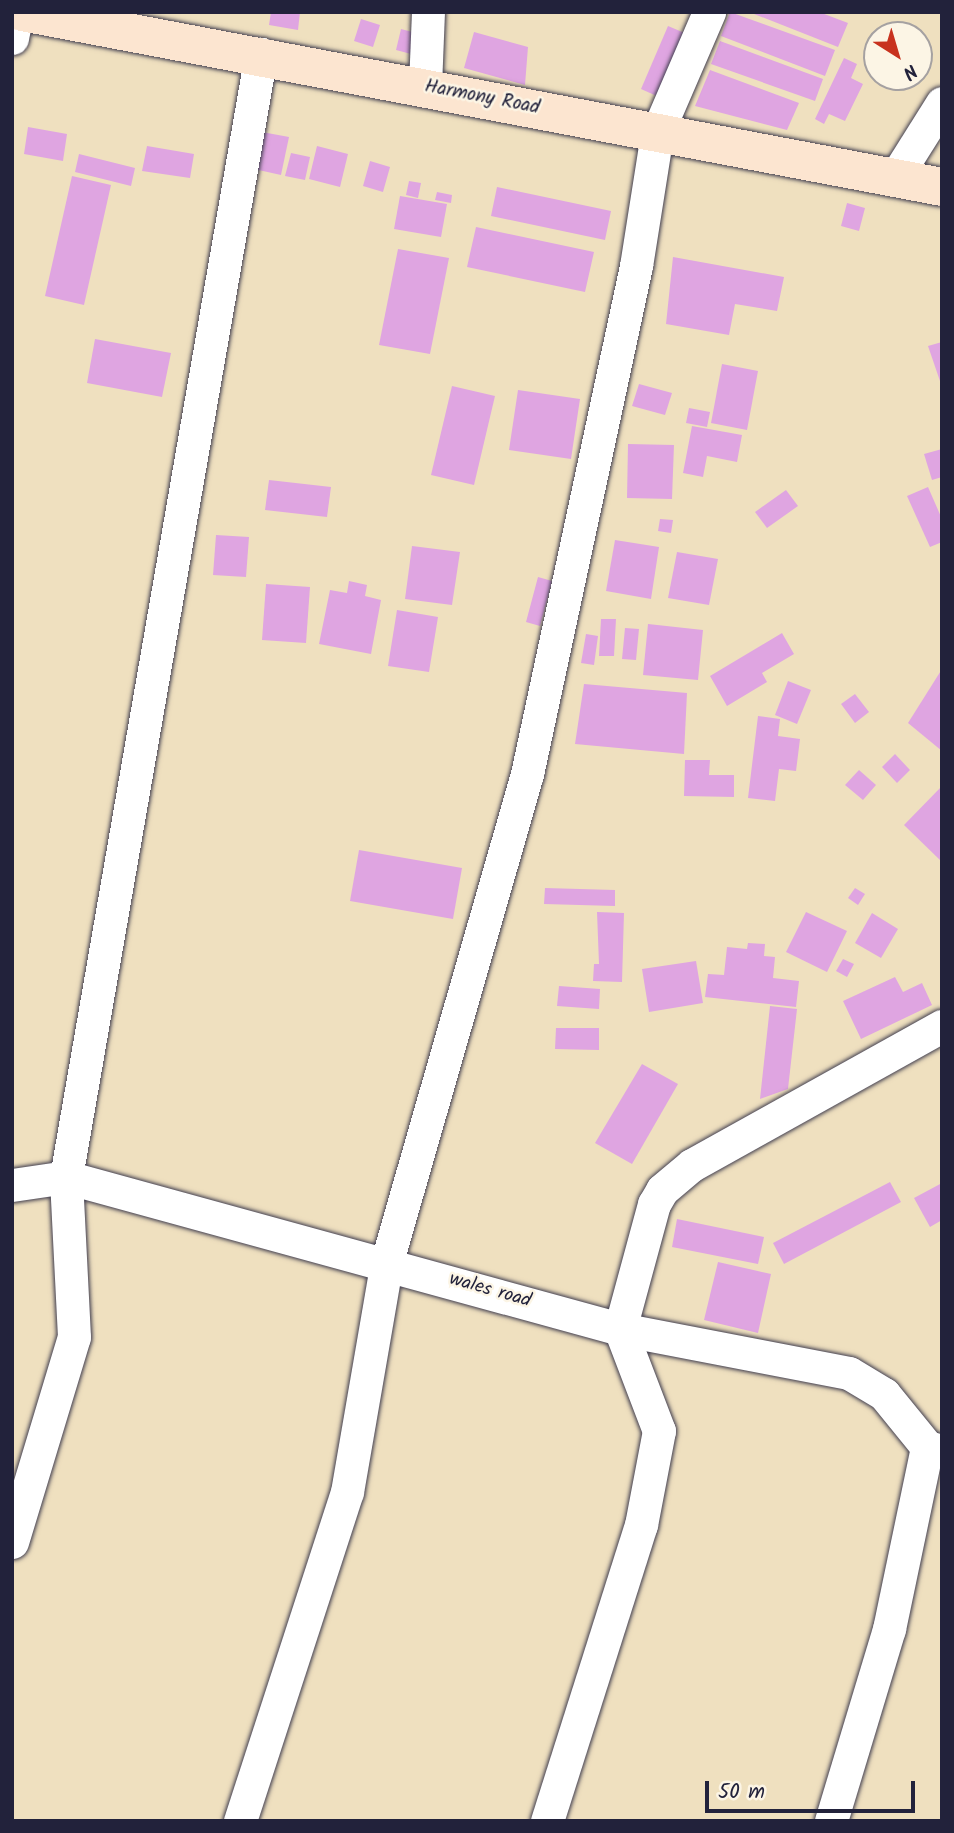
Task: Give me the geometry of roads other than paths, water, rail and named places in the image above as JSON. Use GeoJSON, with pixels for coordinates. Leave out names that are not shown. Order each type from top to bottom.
{"type":"FeatureCollection","features":[{"type":"Feature","properties":{"kind":"main road","name":"Harmony Road"},"geometry":{"type":"LineString","coordinates":[[20,12],[261,54],[942,187]]}},
{"type":"Feature","properties":{"kind":"street"},"geometry":{"type":"LineString","coordinates":[[12,38],[20,12]]}},
{"type":"Feature","properties":{"kind":"street"},"geometry":{"type":"LineString","coordinates":[[425,86],[428,12]]}},
{"type":"Feature","properties":{"kind":"street"},"geometry":{"type":"LineString","coordinates":[[240,1821],[347,1492],[387,1261],[527,774],[636,266],[657,133],[709,12]]}},
{"type":"Feature","properties":{"kind":"street"},"geometry":{"type":"LineString","coordinates":[[12,1542],[74,1337],[66,1177],[261,54]]}},
{"type":"Feature","properties":{"kind":"street"},"geometry":{"type":"LineString","coordinates":[[896,176],[942,103]]}},
{"type":"Feature","properties":{"kind":"street"},"geometry":{"type":"LineString","coordinates":[[547,1821],[641,1525],[659,1431],[620,1329],[662,1189],[692,1165],[942,1026]]}},
{"type":"Feature","properties":{"kind":"street","name":"wales road"},"geometry":{"type":"LineString","coordinates":[[12,1185],[66,1177],[387,1261],[620,1329],[849,1373],[884,1394],[934,1449]]}},
{"type":"Feature","properties":{"kind":"street"},"geometry":{"type":"LineString","coordinates":[[831,1821],[889,1629],[934,1449]]}}]}
